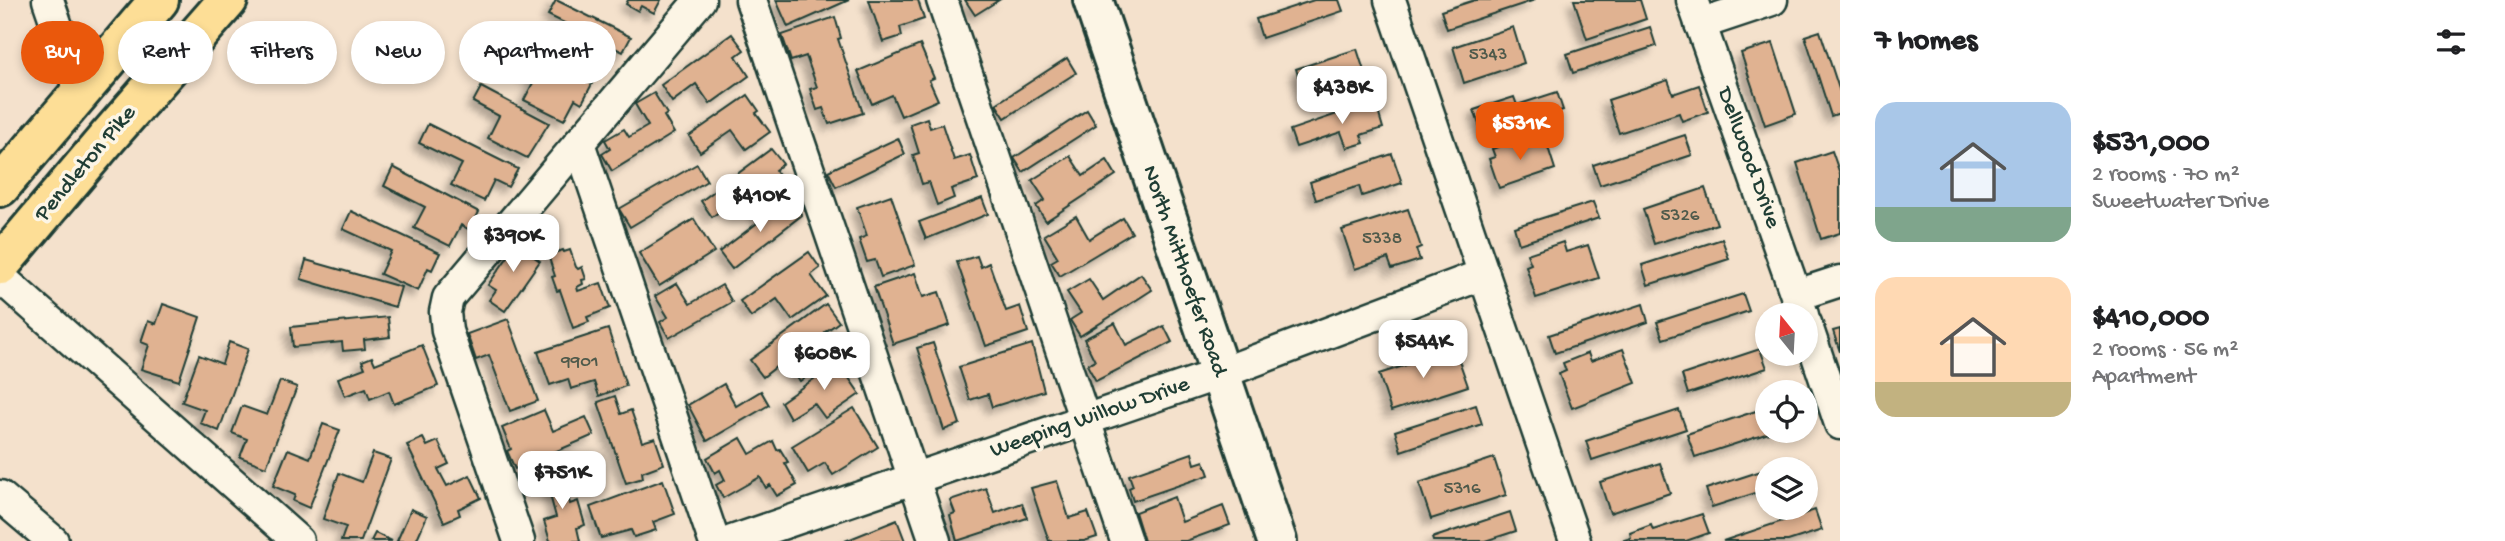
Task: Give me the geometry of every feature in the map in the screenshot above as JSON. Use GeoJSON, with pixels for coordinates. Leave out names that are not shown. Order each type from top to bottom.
{"type":"FeatureCollection","features":[{"type":"Feature","properties":{"kind":"main road"},"geometry":{"type":"LineString","coordinates":[[0,187],[159,0]]}},
{"type":"Feature","properties":{"kind":"main road","name":"Pendleton Pike"},"geometry":{"type":"LineString","coordinates":[[0,265],[228,0]]}},
{"type":"Feature","properties":{"kind":"main road","name":"North Mitthoefer Road"},"geometry":{"type":"LineString","coordinates":[[1093,0],[1277,541]]}},
{"type":"Feature","properties":{"kind":"street"},"geometry":{"type":"LineString","coordinates":[[48,0],[80,93]]}},
{"type":"Feature","properties":{"kind":"street"},"geometry":{"type":"LineString","coordinates":[[519,541],[447,331],[445,312],[448,298],[700,0]]}},
{"type":"Feature","properties":{"kind":"street"},"geometry":{"type":"LineString","coordinates":[[751,0],[935,541]]}},
{"type":"Feature","properties":{"kind":"street"},"geometry":{"type":"LineString","coordinates":[[942,0],[1126,541]]}},
{"type":"Feature","properties":{"kind":"street"},"geometry":{"type":"LineString","coordinates":[[1390,0],[1575,541]]}},
{"type":"Feature","properties":{"kind":"street"},"geometry":{"type":"LineString","coordinates":[[1696,12],[1772,0]]}},
{"type":"Feature","properties":{"kind":"street","name":"Dellwood Drive"},"geometry":{"type":"LineString","coordinates":[[1696,12],[1799,303]]}},
{"type":"Feature","properties":{"kind":"street"},"geometry":{"type":"LineString","coordinates":[[579,143],[714,541]]}},
{"type":"Feature","properties":{"kind":"street","name":"Weeping Willow Drive"},"geometry":{"type":"LineString","coordinates":[[732,541],[1219,374],[1484,274]]}},
{"type":"Feature","properties":{"kind":"street"},"geometry":{"type":"LineString","coordinates":[[0,277],[298,541]]}},
{"type":"Feature","properties":{"kind":"street"},"geometry":{"type":"LineString","coordinates":[[1812,303],[1840,281]]}},
{"type":"Feature","properties":{"kind":"street","name":"Dellwood Drive"},"geometry":{"type":"LineString","coordinates":[[1818,359],[1840,424]]}},
{"type":"Feature","properties":{"kind":"street"},"geometry":{"type":"LineString","coordinates":[[0,496],[52,541]]}},
{"type":"Feature","properties":{"kind":"building"},"geometry":{"type":"Polygon","coordinates":[[[556,0],[599,21],[560,21],[548,15],[556,0]]]}},
{"type":"Feature","properties":{"kind":"building"},"geometry":{"type":"Polygon","coordinates":[[[628,0],[661,0],[654,13],[641,6],[638,11],[626,4],[628,0]]]}},
{"type":"Feature","properties":{"kind":"building"},"geometry":{"type":"Polygon","coordinates":[[[776,0],[849,0],[788,27],[776,0]]]}},
{"type":"Feature","properties":{"kind":"building"},"geometry":{"type":"Polygon","coordinates":[[[869,0],[918,0],[924,19],[900,27],[902,36],[883,42],[869,0]]]}},
{"type":"Feature","properties":{"kind":"building"},"geometry":{"type":"Polygon","coordinates":[[[965,0],[999,0],[975,15],[965,0]]]}},
{"type":"Feature","properties":{"kind":"building"},"geometry":{"type":"Polygon","coordinates":[[[1314,0],[1339,0],[1343,11],[1262,38],[1256,19],[1314,0]]]}},
{"type":"Feature","properties":{"kind":"building"},"geometry":{"type":"Polygon","coordinates":[[[1475,0],[1535,0],[1447,29],[1441,11],[1475,0]]]}},
{"type":"Feature","properties":{"kind":"building"},"geometry":{"type":"Polygon","coordinates":[[[1574,0],[1640,0],[1646,19],[1587,39],[1574,0]]]}},
{"type":"Feature","properties":{"kind":"building"},"geometry":{"type":"Polygon","coordinates":[[[835,17],[841,38],[838,39],[863,113],[829,124],[823,108],[817,110],[810,89],[817,87],[806,56],[791,61],[782,35],[835,17]]]}},
{"type":"Feature","properties":{"kind":"building"},"geometry":{"type":"Polygon","coordinates":[[[1513,27],[1524,63],[1464,83],[1453,47],[1513,27]]]}},
{"type":"Feature","properties":{"kind":"building"},"geometry":{"type":"Polygon","coordinates":[[[1650,27],[1656,46],[1573,73],[1567,54],[1650,27]]]}},
{"type":"Feature","properties":{"kind":"building"},"geometry":{"type":"Polygon","coordinates":[[[616,30],[631,37],[623,52],[616,49],[616,30]]]}},
{"type":"Feature","properties":{"kind":"building"},"geometry":{"type":"Polygon","coordinates":[[[1820,31],[1840,92],[1840,113],[1831,116],[1805,36],[1820,31]]]}},
{"type":"Feature","properties":{"kind":"building"},"geometry":{"type":"Polygon","coordinates":[[[732,34],[744,50],[736,56],[749,76],[710,104],[696,84],[672,102],[661,85],[732,34]]]}},
{"type":"Feature","properties":{"kind":"building"},"geometry":{"type":"Polygon","coordinates":[[[1773,43],[1796,114],[1765,125],[1741,53],[1773,43]]]}},
{"type":"Feature","properties":{"kind":"building"},"geometry":{"type":"Polygon","coordinates":[[[920,45],[934,78],[929,80],[938,100],[901,116],[892,95],[872,104],[858,71],[920,45]]]}},
{"type":"Feature","properties":{"kind":"building"},"geometry":{"type":"Polygon","coordinates":[[[1357,49],[1368,83],[1307,103],[1296,69],[1357,49]]]}},
{"type":"Feature","properties":{"kind":"building"},"geometry":{"type":"Polygon","coordinates":[[[1067,58],[1076,73],[1005,118],[996,104],[1067,58]]]}},
{"type":"Feature","properties":{"kind":"building"},"geometry":{"type":"Polygon","coordinates":[[[1668,80],[1673,94],[1699,85],[1708,112],[1682,121],[1679,113],[1619,133],[1608,100],[1668,80]]]}},
{"type":"Feature","properties":{"kind":"building"},"geometry":{"type":"Polygon","coordinates":[[[532,84],[592,84],[582,103],[575,99],[564,120],[524,100],[532,84]]]}},
{"type":"Feature","properties":{"kind":"building"},"geometry":{"type":"Polygon","coordinates":[[[481,87],[549,123],[527,158],[488,138],[499,116],[473,102],[481,87]]]}},
{"type":"Feature","properties":{"kind":"building"},"geometry":{"type":"Polygon","coordinates":[[[1557,92],[1563,110],[1483,136],[1474,110],[1514,97],[1517,105],[1557,92]]]}},
{"type":"Feature","properties":{"kind":"building"},"geometry":{"type":"Polygon","coordinates":[[[654,93],[667,114],[664,116],[674,133],[612,171],[602,154],[610,149],[605,140],[624,129],[629,137],[648,126],[635,104],[654,93]]]}},
{"type":"Feature","properties":{"kind":"building"},"geometry":{"type":"Polygon","coordinates":[[[748,95],[759,111],[756,113],[770,132],[746,149],[732,130],[700,152],[689,136],[748,95]]]}},
{"type":"Feature","properties":{"kind":"building"},"geometry":{"type":"Polygon","coordinates":[[[1375,101],[1383,128],[1361,135],[1364,143],[1347,148],[1341,132],[1296,147],[1290,130],[1375,101]]]}},
{"type":"Feature","properties":{"kind":"building"},"geometry":{"type":"Polygon","coordinates":[[[1087,110],[1096,125],[1023,172],[1014,158],[1087,110]]]}},
{"type":"Feature","properties":{"kind":"building"},"geometry":{"type":"Polygon","coordinates":[[[927,118],[930,128],[942,124],[954,160],[970,155],[978,180],[951,189],[954,198],[937,205],[929,182],[922,184],[913,155],[919,153],[910,124],[927,118]]]}},
{"type":"Feature","properties":{"kind":"building"},"geometry":{"type":"Polygon","coordinates":[[[428,124],[518,169],[508,187],[494,180],[484,201],[451,185],[462,164],[419,143],[428,124]]]}},
{"type":"Feature","properties":{"kind":"building"},"geometry":{"type":"Polygon","coordinates":[[[1685,135],[1692,155],[1600,185],[1593,165],[1685,135]]]}},
{"type":"Feature","properties":{"kind":"building"},"geometry":{"type":"Polygon","coordinates":[[[898,138],[905,154],[836,187],[828,171],[898,138]]]}},
{"type":"Feature","properties":{"kind":"building"},"geometry":{"type":"Polygon","coordinates":[[[1523,138],[1526,147],[1546,141],[1555,169],[1499,188],[1489,159],[1495,157],[1492,149],[1523,138]]]}},
{"type":"Feature","properties":{"kind":"building"},"geometry":{"type":"Polygon","coordinates":[[[771,149],[783,164],[775,170],[790,190],[758,214],[743,194],[712,217],[701,201],[771,149]]]}},
{"type":"Feature","properties":{"kind":"building"},"geometry":{"type":"Polygon","coordinates":[[[1832,151],[1840,174],[1840,233],[1821,239],[1797,163],[1832,151]]]}},
{"type":"Feature","properties":{"kind":"building"},"geometry":{"type":"Polygon","coordinates":[[[1392,154],[1402,183],[1362,196],[1359,186],[1316,200],[1310,182],[1392,154]]]}},
{"type":"Feature","properties":{"kind":"building"},"geometry":{"type":"Polygon","coordinates":[[[1070,156],[1083,176],[1107,160],[1116,175],[1046,221],[1036,206],[1045,200],[1032,180],[1070,156]]]}},
{"type":"Feature","properties":{"kind":"building"},"geometry":{"type":"Polygon","coordinates":[[[697,164],[707,181],[630,227],[619,209],[697,164]]]}},
{"type":"Feature","properties":{"kind":"building"},"geometry":{"type":"Polygon","coordinates":[[[393,167],[479,212],[470,230],[461,225],[450,246],[414,228],[425,207],[384,186],[393,167]]]}},
{"type":"Feature","properties":{"kind":"building"},"geometry":{"type":"Polygon","coordinates":[[[1705,188],[1717,224],[1654,244],[1643,209],[1705,188]]]}},
{"type":"Feature","properties":{"kind":"building"},"geometry":{"type":"Polygon","coordinates":[[[891,195],[915,265],[881,277],[875,260],[867,262],[859,239],[867,236],[857,207],[891,195]]]}},
{"type":"Feature","properties":{"kind":"building"},"geometry":{"type":"Polygon","coordinates":[[[982,198],[988,214],[926,239],[919,222],[982,198]]]}},
{"type":"Feature","properties":{"kind":"building"},"geometry":{"type":"Polygon","coordinates":[[[789,199],[802,215],[732,269],[719,252],[789,199]]]}},
{"type":"Feature","properties":{"kind":"building"},"geometry":{"type":"Polygon","coordinates":[[[1593,202],[1599,218],[1519,244],[1514,227],[1593,202]]]}},
{"type":"Feature","properties":{"kind":"building"},"geometry":{"type":"Polygon","coordinates":[[[1408,209],[1421,247],[1416,249],[1420,260],[1392,269],[1388,258],[1355,269],[1342,230],[1408,209]]]}},
{"type":"Feature","properties":{"kind":"building"},"geometry":{"type":"Polygon","coordinates":[[[351,211],[440,253],[432,270],[428,268],[418,291],[380,274],[391,251],[343,229],[351,211]]]}},
{"type":"Feature","properties":{"kind":"building"},"geometry":{"type":"Polygon","coordinates":[[[1076,216],[1089,239],[1123,218],[1132,233],[1060,276],[1051,262],[1058,258],[1044,235],[1076,216]]]}},
{"type":"Feature","properties":{"kind":"building"},"geometry":{"type":"Polygon","coordinates":[[[694,219],[714,252],[659,286],[639,253],[694,219]]]}},
{"type":"Feature","properties":{"kind":"building"},"geometry":{"type":"Polygon","coordinates":[[[524,234],[532,240],[524,250],[540,261],[505,311],[489,300],[496,290],[488,285],[524,234]]]}},
{"type":"Feature","properties":{"kind":"building"},"geometry":{"type":"Polygon","coordinates":[[[1722,239],[1729,259],[1648,285],[1642,265],[1722,239]]]}},
{"type":"Feature","properties":{"kind":"building"},"geometry":{"type":"Polygon","coordinates":[[[1563,242],[1566,252],[1588,245],[1599,278],[1536,298],[1526,266],[1531,264],[1527,254],[1563,242]]]}},
{"type":"Feature","properties":{"kind":"building"},"geometry":{"type":"Polygon","coordinates":[[[570,250],[576,267],[582,267],[586,279],[577,287],[578,291],[601,283],[610,308],[587,317],[589,322],[573,328],[560,290],[557,291],[552,277],[555,276],[548,255],[570,250]]]}},
{"type":"Feature","properties":{"kind":"building"},"geometry":{"type":"Polygon","coordinates":[[[809,252],[820,268],[811,275],[826,296],[792,320],[777,299],[751,317],[740,301],[809,252]]]}},
{"type":"Feature","properties":{"kind":"building"},"geometry":{"type":"Polygon","coordinates":[[[977,256],[981,267],[989,263],[1006,311],[1020,306],[1028,332],[986,346],[957,262],[977,256]]]}},
{"type":"Feature","properties":{"kind":"building"},"geometry":{"type":"Polygon","coordinates":[[[306,260],[401,287],[395,307],[301,279],[306,260]]]}},
{"type":"Feature","properties":{"kind":"building"},"geometry":{"type":"Polygon","coordinates":[[[915,273],[923,297],[939,292],[950,325],[893,344],[874,287],[915,273]]]}},
{"type":"Feature","properties":{"kind":"building"},"geometry":{"type":"Polygon","coordinates":[[[1141,274],[1152,290],[1080,336],[1070,320],[1081,313],[1067,292],[1089,279],[1103,300],[1141,274]]]}},
{"type":"Feature","properties":{"kind":"building"},"geometry":{"type":"Polygon","coordinates":[[[677,283],[690,304],[722,285],[732,302],[669,338],[660,322],[668,317],[655,296],[677,283]]]}},
{"type":"Feature","properties":{"kind":"building"},"geometry":{"type":"Polygon","coordinates":[[[1743,294],[1749,311],[1663,339],[1657,322],[1743,294]]]}},
{"type":"Feature","properties":{"kind":"building"},"geometry":{"type":"Polygon","coordinates":[[[163,304],[200,317],[179,381],[141,369],[149,345],[141,342],[148,321],[156,324],[163,304]]]}},
{"type":"Feature","properties":{"kind":"building"},"geometry":{"type":"Polygon","coordinates":[[[826,304],[839,322],[825,332],[839,352],[800,381],[785,360],[763,377],[750,360],[826,304]]]}},
{"type":"Feature","properties":{"kind":"building"},"geometry":{"type":"Polygon","coordinates":[[[1643,304],[1648,322],[1555,353],[1549,335],[1643,304]]]}},
{"type":"Feature","properties":{"kind":"building"},"geometry":{"type":"Polygon","coordinates":[[[388,317],[390,337],[364,340],[365,349],[343,351],[342,342],[293,347],[291,327],[388,317]]]}},
{"type":"Feature","properties":{"kind":"building"},"geometry":{"type":"Polygon","coordinates":[[[508,319],[538,401],[510,411],[489,355],[476,360],[467,334],[508,319]]]}},
{"type":"Feature","properties":{"kind":"building"},"geometry":{"type":"Polygon","coordinates":[[[1115,323],[1126,345],[1164,326],[1172,342],[1096,381],[1087,365],[1095,361],[1084,339],[1115,323]]]}},
{"type":"Feature","properties":{"kind":"building"},"geometry":{"type":"Polygon","coordinates":[[[608,329],[626,386],[599,396],[594,382],[571,389],[568,379],[550,385],[538,352],[608,329]]]}},
{"type":"Feature","properties":{"kind":"building"},"geometry":{"type":"Polygon","coordinates":[[[1840,329],[1840,352],[1833,331],[1840,329]]]}},
{"type":"Feature","properties":{"kind":"building"},"geometry":{"type":"Polygon","coordinates":[[[229,342],[248,349],[219,431],[200,423],[205,410],[182,402],[199,355],[222,364],[229,342]]]}},
{"type":"Feature","properties":{"kind":"building"},"geometry":{"type":"Polygon","coordinates":[[[933,343],[960,424],[944,430],[917,348],[933,343]]]}},
{"type":"Feature","properties":{"kind":"building"},"geometry":{"type":"Polygon","coordinates":[[[1032,344],[1044,391],[992,407],[988,394],[970,400],[959,367],[1032,344]]]}},
{"type":"Feature","properties":{"kind":"building"},"geometry":{"type":"Polygon","coordinates":[[[422,345],[438,386],[394,404],[389,391],[370,399],[366,388],[345,396],[338,378],[365,368],[362,361],[372,357],[375,364],[422,345]]]}},
{"type":"Feature","properties":{"kind":"building"},"geometry":{"type":"Polygon","coordinates":[[[1455,349],[1468,386],[1391,411],[1379,374],[1455,349]]]}},
{"type":"Feature","properties":{"kind":"building"},"geometry":{"type":"Polygon","coordinates":[[[1623,349],[1636,383],[1572,408],[1559,374],[1566,371],[1563,363],[1588,353],[1591,361],[1623,349]]]}},
{"type":"Feature","properties":{"kind":"building"},"geometry":{"type":"Polygon","coordinates":[[[1755,351],[1755,366],[1767,368],[1688,394],[1682,375],[1755,351]]]}},
{"type":"Feature","properties":{"kind":"building"},"geometry":{"type":"Polygon","coordinates":[[[841,360],[860,394],[825,418],[814,403],[790,418],[781,402],[841,360]]]}},
{"type":"Feature","properties":{"kind":"building"},"geometry":{"type":"Polygon","coordinates":[[[280,381],[297,387],[266,467],[240,457],[247,439],[232,433],[242,406],[267,415],[280,381]]]}},
{"type":"Feature","properties":{"kind":"building"},"geometry":{"type":"Polygon","coordinates":[[[724,384],[736,406],[761,391],[769,405],[707,441],[688,405],[724,384]]]}},
{"type":"Feature","properties":{"kind":"building"},"geometry":{"type":"Polygon","coordinates":[[[615,396],[621,414],[631,410],[642,442],[655,438],[664,464],[642,472],[643,478],[626,483],[598,402],[615,396]]]}},
{"type":"Feature","properties":{"kind":"building"},"geometry":{"type":"Polygon","coordinates":[[[1476,405],[1482,424],[1401,451],[1395,431],[1476,405]]]}},
{"type":"Feature","properties":{"kind":"building"},"geometry":{"type":"Polygon","coordinates":[[[854,408],[878,447],[833,475],[825,463],[808,473],[792,446],[854,408]]]}},
{"type":"Feature","properties":{"kind":"building"},"geometry":{"type":"Polygon","coordinates":[[[544,410],[553,431],[586,417],[594,435],[515,469],[507,451],[511,449],[502,428],[544,410]]]}},
{"type":"Feature","properties":{"kind":"building"},"geometry":{"type":"Polygon","coordinates":[[[1679,410],[1686,429],[1592,460],[1586,441],[1679,410]]]}},
{"type":"Feature","properties":{"kind":"building"},"geometry":{"type":"Polygon","coordinates":[[[1755,411],[1755,437],[1695,457],[1687,434],[1755,411]]]}},
{"type":"Feature","properties":{"kind":"building"},"geometry":{"type":"Polygon","coordinates":[[[323,424],[340,430],[309,508],[293,501],[295,495],[273,486],[288,449],[310,458],[323,424]]]}},
{"type":"Feature","properties":{"kind":"building"},"geometry":{"type":"Polygon","coordinates":[[[423,438],[427,446],[438,441],[449,464],[438,469],[447,486],[470,475],[481,498],[458,509],[460,515],[444,522],[407,445],[423,438]]]}},
{"type":"Feature","properties":{"kind":"building"},"geometry":{"type":"Polygon","coordinates":[[[741,438],[750,454],[773,441],[788,462],[785,463],[797,485],[777,496],[770,485],[766,488],[760,477],[723,498],[716,485],[725,480],[720,470],[715,473],[707,458],[741,438]]]}},
{"type":"Feature","properties":{"kind":"building"},"geometry":{"type":"Polygon","coordinates":[[[373,453],[391,459],[361,541],[341,541],[346,527],[323,519],[339,473],[362,482],[373,453]]]}},
{"type":"Feature","properties":{"kind":"building"},"geometry":{"type":"Polygon","coordinates":[[[1192,453],[1195,464],[1204,461],[1209,475],[1133,501],[1129,488],[1133,486],[1129,475],[1192,453]]]}},
{"type":"Feature","properties":{"kind":"building"},"geometry":{"type":"Polygon","coordinates":[[[1494,458],[1506,495],[1431,519],[1419,483],[1494,458]]]}},
{"type":"Feature","properties":{"kind":"building"},"geometry":{"type":"Polygon","coordinates":[[[1660,463],[1670,493],[1610,513],[1600,482],[1660,463]]]}},
{"type":"Feature","properties":{"kind":"building"},"geometry":{"type":"Polygon","coordinates":[[[560,469],[570,504],[578,501],[585,525],[577,528],[580,541],[550,541],[544,521],[556,517],[544,473],[560,469]]]}},
{"type":"Feature","properties":{"kind":"building"},"geometry":{"type":"Polygon","coordinates":[[[1755,473],[1755,493],[1712,507],[1706,489],[1755,473]]]}},
{"type":"Feature","properties":{"kind":"building"},"geometry":{"type":"Polygon","coordinates":[[[663,480],[675,514],[653,522],[656,530],[634,537],[631,530],[601,538],[590,507],[663,480]]]}},
{"type":"Feature","properties":{"kind":"building"},"geometry":{"type":"Polygon","coordinates":[[[1057,481],[1069,518],[1088,512],[1097,537],[1084,541],[1049,541],[1031,488],[1057,481]]]}},
{"type":"Feature","properties":{"kind":"building"},"geometry":{"type":"Polygon","coordinates":[[[986,488],[995,513],[1022,503],[1027,518],[957,541],[950,515],[955,513],[950,500],[986,488]]]}},
{"type":"Feature","properties":{"kind":"building"},"geometry":{"type":"Polygon","coordinates":[[[1174,497],[1182,522],[1223,506],[1230,525],[1186,541],[1144,541],[1135,512],[1174,497]]]}},
{"type":"Feature","properties":{"kind":"building"},"geometry":{"type":"Polygon","coordinates":[[[411,509],[427,516],[416,541],[397,541],[411,509]]]}},
{"type":"Feature","properties":{"kind":"building"},"geometry":{"type":"Polygon","coordinates":[[[1510,512],[1516,531],[1485,541],[1433,541],[1432,538],[1510,512]]]}},
{"type":"Feature","properties":{"kind":"building"},"geometry":{"type":"Polygon","coordinates":[[[1702,514],[1709,533],[1686,541],[1621,541],[1631,538],[1630,533],[1651,525],[1653,530],[1702,514]]]}},
{"type":"Feature","properties":{"kind":"building"},"geometry":{"type":"Polygon","coordinates":[[[1818,519],[1822,530],[1788,541],[1723,541],[1785,520],[1818,519]]]}},
{"type":"Feature","properties":{"kind":"building"},"geometry":{"type":"Polygon","coordinates":[[[897,520],[905,541],[845,541],[897,520]]]}},
{"type":"Feature","properties":{"kind":"building"},"geometry":{"type":"Polygon","coordinates":[[[375,533],[392,541],[371,541],[375,533]]]}}]}
